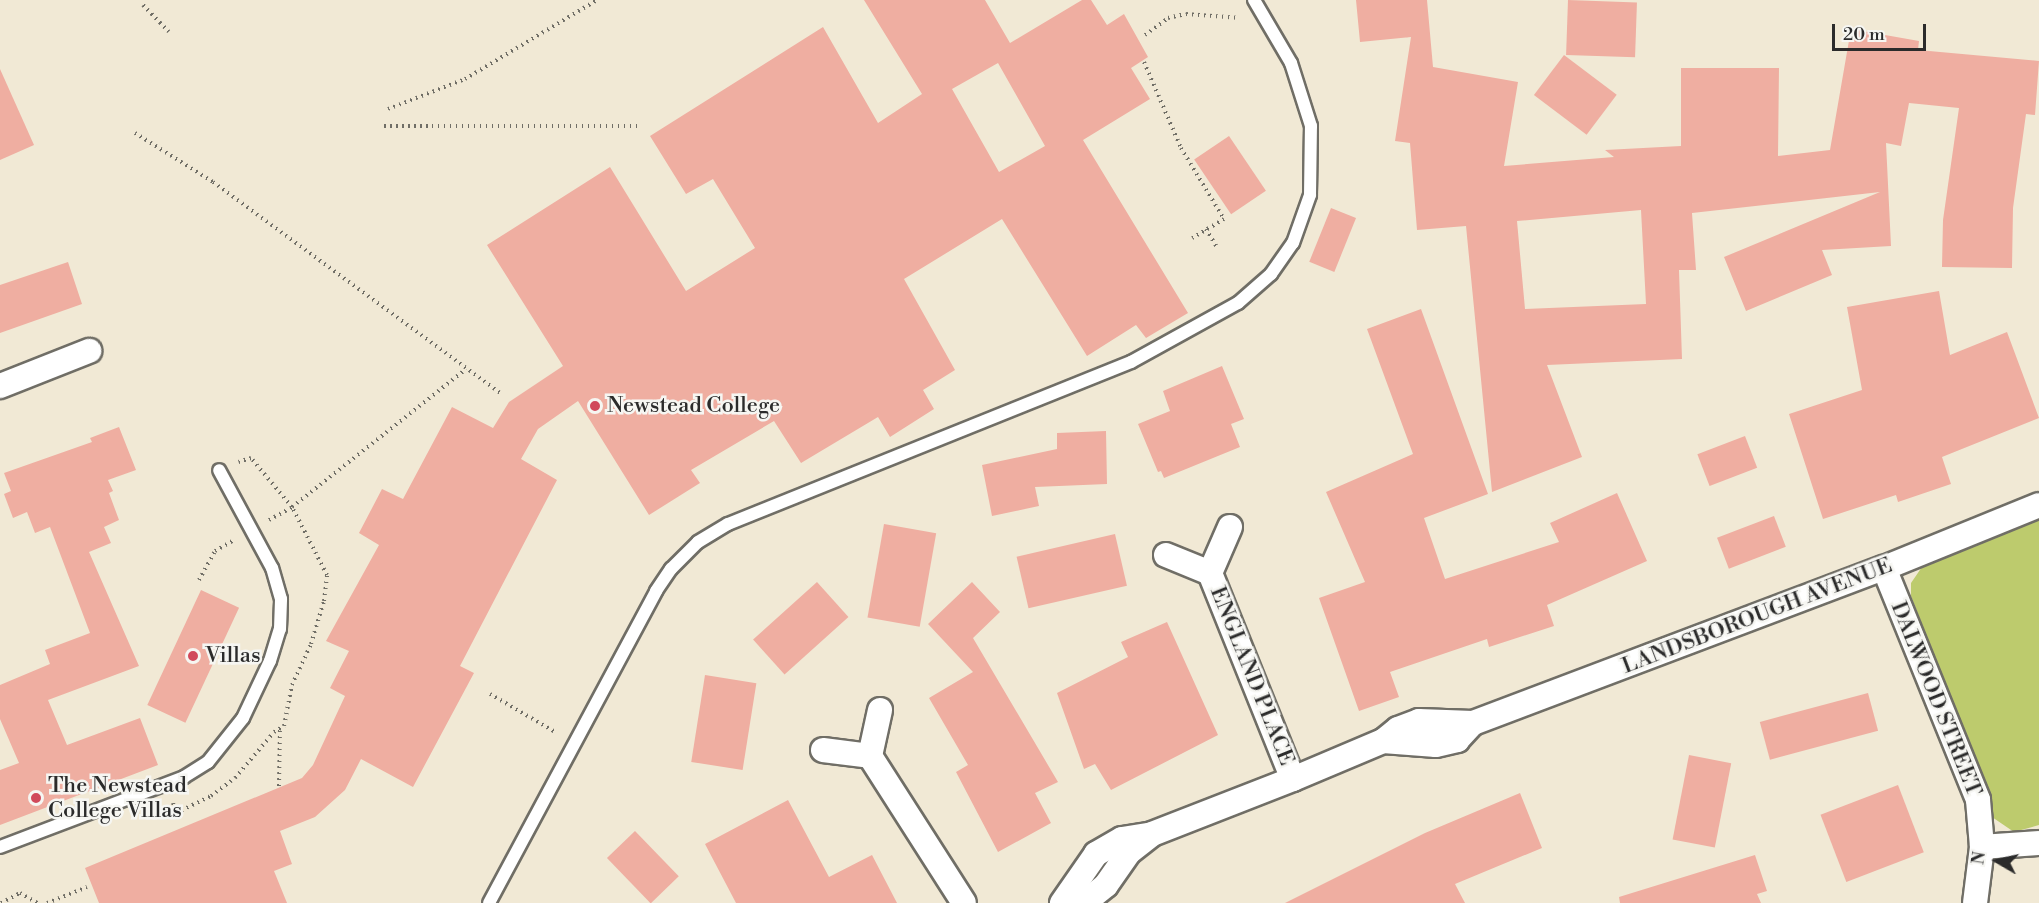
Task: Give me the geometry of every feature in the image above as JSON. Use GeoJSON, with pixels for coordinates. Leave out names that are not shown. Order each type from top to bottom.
{"type":"FeatureCollection","features":[{"type":"Feature","properties":{"kind":"street"},"geometry":{"type":"LineString","coordinates":[[0,386],[89,351]]}},
{"type":"Feature","properties":{"kind":"street","name":"LANDSBOROUGH AVENUE"},"geometry":{"type":"LineString","coordinates":[[1062,903],[1096,854],[1122,839],[1152,834],[1383,741],[1436,745],[1457,740],[1473,723],[1884,568],[2039,504]]}},
{"type":"Feature","properties":{"kind":"street","name":"ENGLAND PLACE"},"geometry":{"type":"LineString","coordinates":[[1230,527],[1210,573],[1293,779]]}},
{"type":"Feature","properties":{"kind":"street","name":"ENGLAND PLACE"},"geometry":{"type":"LineString","coordinates":[[1166,555],[1210,573]]}},
{"type":"Feature","properties":{"kind":"street","name":"DALWOOD STREET"},"geometry":{"type":"LineString","coordinates":[[1884,568],[1978,800],[1982,847],[1975,903]]}},
{"type":"Feature","properties":{"kind":"street"},"geometry":{"type":"LineString","coordinates":[[880,710],[870,756],[964,903]]}},
{"type":"Feature","properties":{"kind":"street"},"geometry":{"type":"LineString","coordinates":[[823,750],[870,756]]}},
{"type":"Feature","properties":{"kind":"street","name":"LANDSBOROUGH AVENUE"},"geometry":{"type":"LineString","coordinates":[[1084,903],[1106,885],[1128,853],[1152,834]]}},
{"type":"Feature","properties":{"kind":"street"},"geometry":{"type":"LineString","coordinates":[[1982,847],[2039,843]]}},
{"type":"Feature","properties":{"kind":"lane"},"geometry":{"type":"LineString","coordinates":[[489,903],[656,591],[671,569],[698,542],[728,524],[1131,362],[1238,303],[1271,274],[1293,243],[1310,195],[1311,126],[1291,63],[1254,0]]}},
{"type":"Feature","properties":{"kind":"lane"},"geometry":{"type":"LineString","coordinates":[[0,847],[184,777],[208,762],[228,741],[270,661],[280,629],[281,599],[272,568],[219,471]]}},
{"type":"Feature","properties":{"kind":"path"},"geometry":{"type":"LineString","coordinates":[[388,109],[465,79],[597,0]]}},
{"type":"Feature","properties":{"kind":"path"},"geometry":{"type":"LineString","coordinates":[[143,5],[170,32]]}},
{"type":"Feature","properties":{"kind":"path"},"geometry":{"type":"LineString","coordinates":[[1145,35],[1168,18],[1186,14],[1227,16],[1268,24]]}},
{"type":"Feature","properties":{"kind":"path"},"geometry":{"type":"LineString","coordinates":[[1144,62],[1180,148],[1224,219],[1192,237]]}},
{"type":"Feature","properties":{"kind":"path"},"geometry":{"type":"LineString","coordinates":[[384,126],[641,126]]}},
{"type":"Feature","properties":{"kind":"path"},"geometry":{"type":"LineString","coordinates":[[135,133],[213,182],[500,393]]}},
{"type":"Feature","properties":{"kind":"path"},"geometry":{"type":"LineString","coordinates":[[1206,230],[1216,247]]}},
{"type":"Feature","properties":{"kind":"path"},"geometry":{"type":"LineString","coordinates":[[199,580],[215,551],[292,507],[466,369]]}},
{"type":"Feature","properties":{"kind":"path"},"geometry":{"type":"LineString","coordinates":[[489,694],[574,743]]}},
{"type":"Feature","properties":{"kind":"path"},"geometry":{"type":"LineString","coordinates":[[279,786],[280,728]]}},
{"type":"Feature","properties":{"kind":"path"},"geometry":{"type":"LineString","coordinates":[[47,903],[87,887]]}},
{"type":"Feature","properties":{"kind":"path"},"geometry":{"type":"LineString","coordinates":[[1,903],[20,894],[37,903]]}},
{"type":"Feature","properties":{"kind":"green space"},"geometry":{"type":"Polygon","coordinates":[[[2039,519],[2039,825],[2014,832],[1992,817],[1985,786],[1911,596],[1911,583],[1924,564],[2039,519]]]}},
{"type":"Feature","properties":{"kind":"building"},"geometry":{"type":"Polygon","coordinates":[[[864,0],[985,0],[1010,43],[1082,0],[1091,0],[1107,25],[1124,14],[1148,57],[1131,68],[1150,99],[1083,140],[1188,313],[1146,338],[1136,325],[1087,356],[1002,219],[904,279],[955,370],[923,390],[934,409],[890,437],[878,417],[801,463],[774,421],[691,470],[700,483],[649,515],[578,401],[538,429],[521,459],[557,480],[460,666],[474,673],[413,787],[361,759],[345,790],[315,817],[280,831],[292,864],[274,871],[287,903],[99,903],[85,868],[302,778],[313,765],[345,696],[330,688],[349,651],[326,641],[379,545],[359,533],[382,489],[403,499],[452,407],[493,428],[509,402],[563,366],[487,245],[610,167],[686,291],[755,248],[713,179],[686,194],[650,136],[823,27],[878,123],[922,94],[864,0]],[[998,63],[952,89],[999,172],[1045,146],[998,63]]]}},
{"type":"Feature","properties":{"kind":"building"},"geometry":{"type":"Polygon","coordinates":[[[1356,0],[1427,0],[1433,67],[1518,82],[1504,166],[1614,157],[1605,150],[1681,146],[1681,68],[1779,68],[1778,156],[1830,150],[1851,29],[1919,41],[1918,50],[2039,61],[2035,115],[2026,114],[2013,208],[2012,268],[1942,267],[1943,220],[1959,108],[1909,103],[1901,146],[1886,143],[1891,246],[1822,250],[1832,275],[1746,311],[1724,257],[1880,192],[1692,213],[1696,270],[1679,270],[1682,359],[1547,365],[1582,457],[1492,492],[1466,226],[1417,230],[1410,143],[1395,141],[1411,37],[1360,42],[1356,0]],[[1641,210],[1517,221],[1525,309],[1646,304],[1641,210]]]}},
{"type":"Feature","properties":{"kind":"building"},"geometry":{"type":"Polygon","coordinates":[[[1568,0],[1637,2],[1635,57],[1566,55],[1568,0]]]}},
{"type":"Feature","properties":{"kind":"building"},"geometry":{"type":"Polygon","coordinates":[[[1564,55],[1617,95],[1587,135],[1534,95],[1564,55]]]}},
{"type":"Feature","properties":{"kind":"building"},"geometry":{"type":"Polygon","coordinates":[[[0,69],[34,145],[0,160],[0,69]]]}},
{"type":"Feature","properties":{"kind":"building"},"geometry":{"type":"Polygon","coordinates":[[[1229,136],[1266,191],[1231,214],[1194,159],[1229,136]]]}},
{"type":"Feature","properties":{"kind":"building"},"geometry":{"type":"Polygon","coordinates":[[[1331,208],[1356,218],[1334,272],[1309,262],[1331,208]]]}},
{"type":"Feature","properties":{"kind":"building"},"geometry":{"type":"Polygon","coordinates":[[[68,262],[82,304],[0,333],[0,285],[68,262]]]}},
{"type":"Feature","properties":{"kind":"building"},"geometry":{"type":"Polygon","coordinates":[[[1939,291],[1950,355],[2007,332],[2039,418],[1942,457],[1951,484],[1898,502],[1896,495],[1823,519],[1789,414],[1862,390],[1847,307],[1939,291]]]}},
{"type":"Feature","properties":{"kind":"building"},"geometry":{"type":"Polygon","coordinates":[[[1421,309],[1488,494],[1424,518],[1445,579],[1559,542],[1550,523],[1617,493],[1647,561],[1547,605],[1554,626],[1489,647],[1487,639],[1390,672],[1399,697],[1359,711],[1319,598],[1365,582],[1326,492],[1413,454],[1367,329],[1421,309]]]}},
{"type":"Feature","properties":{"kind":"building"},"geometry":{"type":"Polygon","coordinates":[[[1222,366],[1244,419],[1231,424],[1240,447],[1164,478],[1161,471],[1158,472],[1138,424],[1170,411],[1163,391],[1222,366]]]}},
{"type":"Feature","properties":{"kind":"building"},"geometry":{"type":"Polygon","coordinates":[[[119,427],[136,470],[108,480],[113,491],[109,493],[119,520],[104,527],[111,543],[89,552],[139,666],[48,700],[67,745],[140,718],[158,765],[0,825],[0,770],[19,763],[0,719],[0,685],[50,664],[45,650],[90,633],[50,527],[35,533],[27,512],[13,518],[4,494],[11,491],[4,473],[92,442],[90,438],[119,427]]]}},
{"type":"Feature","properties":{"kind":"building"},"geometry":{"type":"Polygon","coordinates":[[[1106,431],[1107,484],[1035,487],[1039,506],[992,516],[982,465],[1057,449],[1057,433],[1106,431]]]}},
{"type":"Feature","properties":{"kind":"building"},"geometry":{"type":"Polygon","coordinates":[[[1745,436],[1757,468],[1710,486],[1697,454],[1745,436]]]}},
{"type":"Feature","properties":{"kind":"building"},"geometry":{"type":"Polygon","coordinates":[[[1774,516],[1786,547],[1729,569],[1717,538],[1774,516]]]}},
{"type":"Feature","properties":{"kind":"building"},"geometry":{"type":"Polygon","coordinates":[[[884,524],[936,533],[920,627],[868,618],[884,524]]]}},
{"type":"Feature","properties":{"kind":"building"},"geometry":{"type":"Polygon","coordinates":[[[1115,534],[1127,586],[1029,608],[1017,557],[1115,534]]]}},
{"type":"Feature","properties":{"kind":"building"},"geometry":{"type":"Polygon","coordinates":[[[817,582],[848,617],[785,674],[753,640],[817,582]]]}},
{"type":"Feature","properties":{"kind":"building"},"geometry":{"type":"Polygon","coordinates":[[[972,582],[1000,612],[973,638],[1058,782],[1035,793],[1051,823],[998,852],[956,772],[968,765],[929,698],[973,672],[928,624],[972,582]]]}},
{"type":"Feature","properties":{"kind":"building","name":"Villas"},"geometry":{"type":"Polygon","coordinates":[[[201,590],[239,608],[185,723],[147,705],[201,590]]]}},
{"type":"Feature","properties":{"kind":"building"},"geometry":{"type":"Polygon","coordinates":[[[1167,622],[1218,735],[1111,790],[1095,764],[1084,769],[1057,693],[1128,657],[1121,642],[1167,622]]]}},
{"type":"Feature","properties":{"kind":"building"},"geometry":{"type":"Polygon","coordinates":[[[705,675],[756,683],[743,770],[691,762],[705,675]]]}},
{"type":"Feature","properties":{"kind":"building"},"geometry":{"type":"Polygon","coordinates":[[[1868,693],[1878,731],[1770,760],[1760,722],[1868,693]]]}},
{"type":"Feature","properties":{"kind":"building"},"geometry":{"type":"Polygon","coordinates":[[[1689,755],[1731,763],[1715,848],[1673,839],[1689,755]]]}},
{"type":"Feature","properties":{"kind":"building"},"geometry":{"type":"Polygon","coordinates":[[[1898,785],[1924,852],[1846,882],[1821,815],[1898,785]]]}},
{"type":"Feature","properties":{"kind":"building"},"geometry":{"type":"Polygon","coordinates":[[[1520,793],[1542,848],[1455,884],[1465,903],[1285,903],[1425,833],[1520,793]]]}},
{"type":"Feature","properties":{"kind":"building"},"geometry":{"type":"Polygon","coordinates":[[[788,800],[829,877],[872,855],[897,903],[736,903],[705,844],[788,800]]]}},
{"type":"Feature","properties":{"kind":"building"},"geometry":{"type":"Polygon","coordinates":[[[635,831],[679,876],[650,903],[607,858],[635,831]]]}},
{"type":"Feature","properties":{"kind":"building"},"geometry":{"type":"Polygon","coordinates":[[[1755,855],[1767,891],[1757,894],[1761,903],[1620,903],[1619,897],[1755,855]]]}},
{"type":"Feature","properties":{"kind":"place","name":"Newstead College"},"geometry":{"type":"Point","coordinates":[595,406]}},
{"type":"Feature","properties":{"kind":"place","name":"Villas"},"geometry":{"type":"Point","coordinates":[193,656]}},
{"type":"Feature","properties":{"kind":"place","name":"The Newstead College Villas"},"geometry":{"type":"Point","coordinates":[36,798]}}]}
